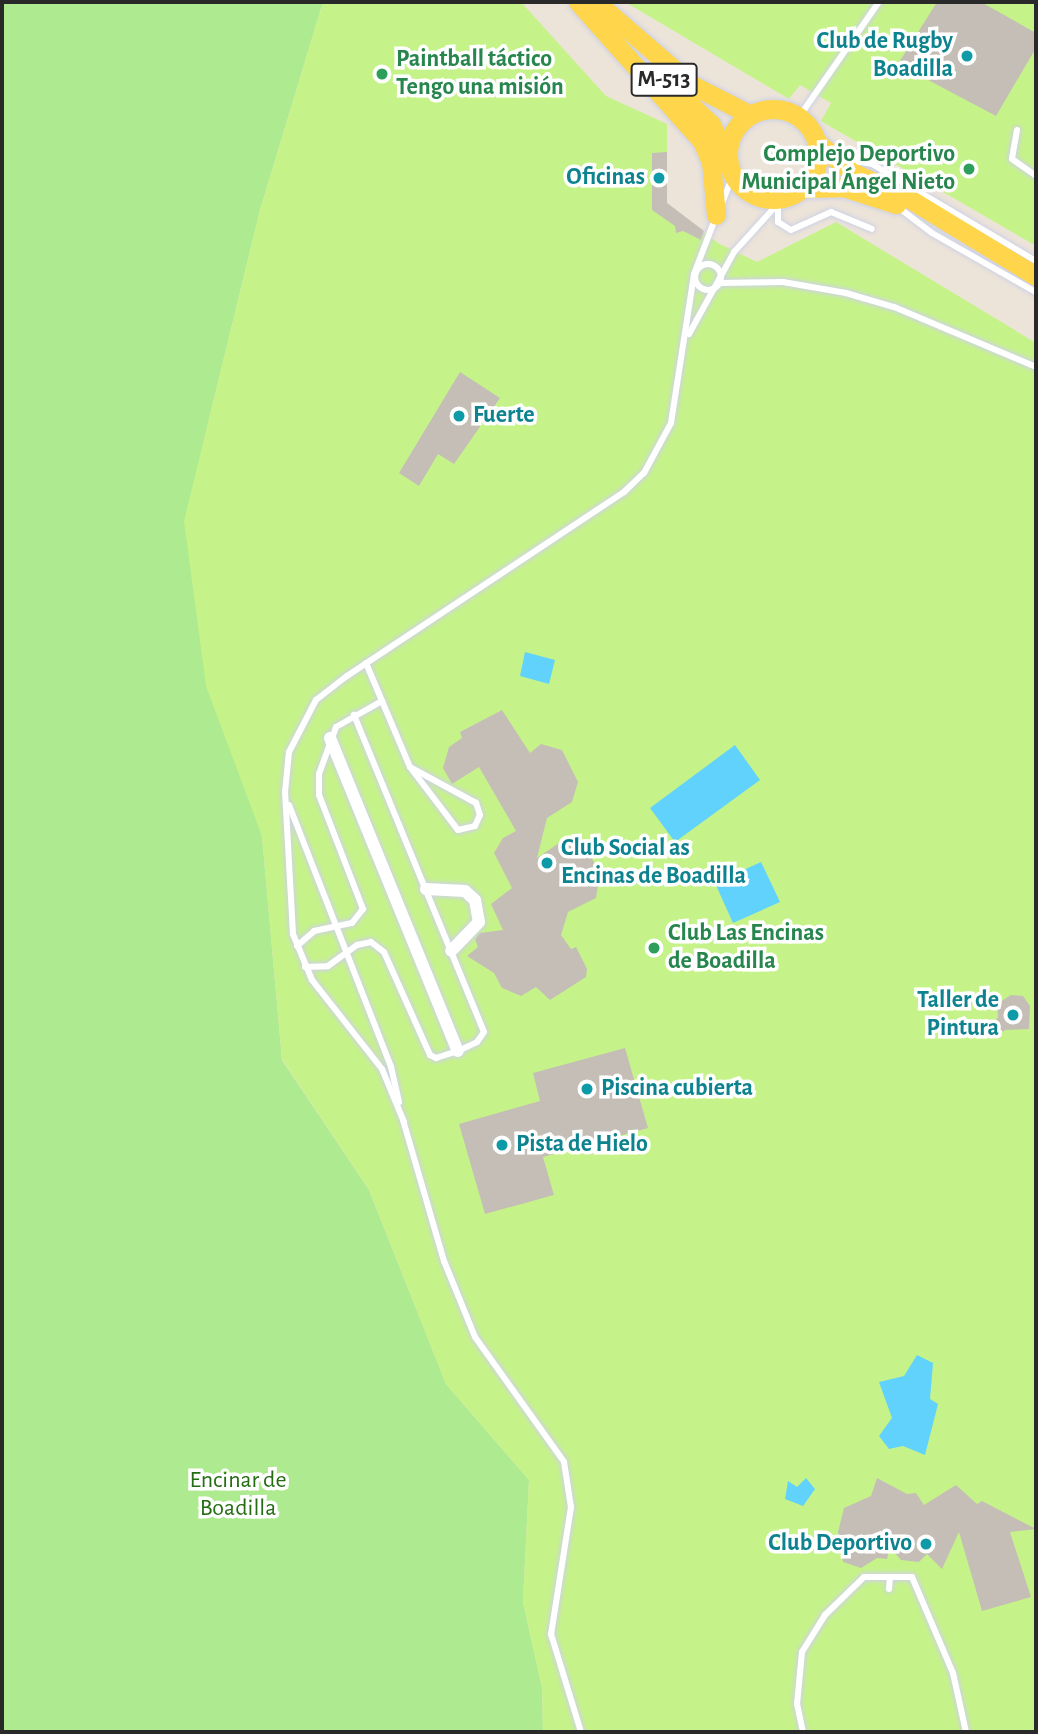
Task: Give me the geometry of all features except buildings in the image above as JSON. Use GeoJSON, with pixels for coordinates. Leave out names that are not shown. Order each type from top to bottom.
{"type":"FeatureCollection","features":[{"type":"Feature","properties":{"kind":"main road"},"geometry":{"type":"LineString","coordinates":[[578,2],[702,141],[713,172],[716,215]]}},
{"type":"Feature","properties":{"kind":"main road","name":"M-513"},"geometry":{"type":"LineString","coordinates":[[583,2],[711,124],[731,171],[758,197],[780,201]]}},
{"type":"Feature","properties":{"kind":"main road","name":"M-513"},"geometry":{"type":"LineString","coordinates":[[596,2],[692,85],[751,115]]}},
{"type":"Feature","properties":{"kind":"main road"},"geometry":{"type":"LineString","coordinates":[[731,171],[734,132],[751,115],[775,109],[799,117],[817,142],[834,158],[1036,276]]}},
{"type":"Feature","properties":{"kind":"main road"},"geometry":{"type":"LineString","coordinates":[[804,188],[817,167],[817,142]]}},
{"type":"Feature","properties":{"kind":"main road"},"geometry":{"type":"LineString","coordinates":[[780,201],[804,188],[843,187],[891,202],[982,246]]}},
{"type":"Feature","properties":{"kind":"street"},"geometry":{"type":"LineString","coordinates":[[330,738],[458,1051]]}},
{"type":"Feature","properties":{"kind":"street"},"geometry":{"type":"LineString","coordinates":[[426,889],[465,891],[475,900],[479,922],[451,951]]}},
{"type":"Feature","properties":{"kind":"lane"},"geometry":{"type":"LineString","coordinates":[[799,117],[879,2]]}},
{"type":"Feature","properties":{"kind":"lane"},"geometry":{"type":"LineString","coordinates":[[1017,130],[1013,159],[1036,176]]}},
{"type":"Feature","properties":{"kind":"lane"},"geometry":{"type":"LineString","coordinates":[[834,158],[872,164],[1036,261]]}},
{"type":"Feature","properties":{"kind":"lane"},"geometry":{"type":"LineString","coordinates":[[404,1122],[368,1047],[305,967],[296,946],[285,792],[289,752],[299,726],[316,700],[366,663],[624,492],[644,473],[671,423],[688,336],[694,274],[731,171]]}},
{"type":"Feature","properties":{"kind":"lane"},"geometry":{"type":"LineString","coordinates":[[780,201],[776,215],[783,228],[791,230],[831,212],[872,229]]}},
{"type":"Feature","properties":{"kind":"lane"},"geometry":{"type":"LineString","coordinates":[[688,336],[720,283],[734,252],[780,201]]}},
{"type":"Feature","properties":{"kind":"lane"},"geometry":{"type":"LineString","coordinates":[[891,202],[932,233],[1036,292]]}},
{"type":"Feature","properties":{"kind":"lane"},"geometry":{"type":"LineString","coordinates":[[694,274],[704,264],[714,265],[720,271],[720,283]]}},
{"type":"Feature","properties":{"kind":"lane"},"geometry":{"type":"LineString","coordinates":[[694,274],[704,290],[720,283],[783,282],[846,293],[894,307],[1036,367]]}},
{"type":"Feature","properties":{"kind":"lane"},"geometry":{"type":"LineString","coordinates":[[366,663],[410,767],[458,830],[475,826],[480,815],[475,803],[410,767]]}},
{"type":"Feature","properties":{"kind":"lane"},"geometry":{"type":"LineString","coordinates":[[296,946],[314,931],[336,929],[352,923],[363,909],[319,795],[319,774],[336,727],[382,701]]}},
{"type":"Feature","properties":{"kind":"lane"},"geometry":{"type":"LineString","coordinates":[[305,967],[328,966],[363,942],[379,945],[425,1050],[436,1058],[477,1042],[484,1032],[354,715]]}},
{"type":"Feature","properties":{"kind":"lane"},"geometry":{"type":"LineString","coordinates":[[285,792],[391,1067],[444,1261],[475,1337],[564,1462],[571,1507],[551,1634],[581,1732]]}},
{"type":"Feature","properties":{"kind":"lane"},"geometry":{"type":"LineString","coordinates":[[803,1732],[797,1704],[802,1652],[825,1615],[864,1577],[912,1577],[953,1673],[966,1732]]}},
{"type":"Feature","properties":{"kind":"lane"},"geometry":{"type":"LineString","coordinates":[[888,1589],[890,1577]]}},
{"type":"Feature","properties":{"kind":"green space","name":"Encinar de Boadilla"},"geometry":{"type":"Polygon","coordinates":[[[2,2],[323,2],[260,210],[204,440],[249,798],[262,836],[282,1060],[369,1190],[446,1384],[529,1480],[523,1602],[542,1688],[543,1732],[2,1732],[2,2]]]}},
{"type":"Feature","properties":{"kind":"green space","name":"Club Las Encinas de Boadilla"},"geometry":{"type":"Polygon","coordinates":[[[323,2],[521,2],[606,96],[667,124],[667,203],[718,243],[757,262],[836,222],[1036,343],[1036,1732],[543,1732],[542,1688],[523,1602],[529,1480],[446,1384],[369,1190],[282,1059],[262,836],[206,686],[184,521],[260,210],[323,2]]]}},
{"type":"Feature","properties":{"kind":"green space","name":"Complejo Deportivo Municipal Ángel Nieto"},"geometry":{"type":"Polygon","coordinates":[[[625,2],[1036,2],[1036,246],[821,121],[831,103],[800,85],[789,99],[625,2]]]}},
{"type":"Feature","properties":{"kind":"water"},"geometry":{"type":"Polygon","coordinates":[[[525,652],[555,660],[549,684],[520,676],[525,652]]]}},
{"type":"Feature","properties":{"kind":"water"},"geometry":{"type":"Polygon","coordinates":[[[735,745],[760,780],[675,842],[650,808],[735,745]]]}},
{"type":"Feature","properties":{"kind":"water"},"geometry":{"type":"Polygon","coordinates":[[[761,862],[780,902],[733,923],[715,883],[761,862]]]}},
{"type":"Feature","properties":{"kind":"water"},"geometry":{"type":"Polygon","coordinates":[[[917,1355],[933,1363],[930,1399],[938,1404],[925,1455],[903,1446],[889,1449],[879,1436],[892,1418],[879,1382],[904,1376],[917,1355]]]}},
{"type":"Feature","properties":{"kind":"water"},"geometry":{"type":"Polygon","coordinates":[[[806,1478],[815,1489],[803,1506],[785,1499],[788,1481],[797,1487],[806,1478]]]}},
{"type":"Feature","properties":{"kind":"place","name":"Club de Rugby Boadilla"},"geometry":{"type":"Point","coordinates":[967,56]}},
{"type":"Feature","properties":{"kind":"place","name":"Paintball táctico Tengo una misión"},"geometry":{"type":"Point","coordinates":[382,74]}},
{"type":"Feature","properties":{"kind":"place","name":"Complejo Deportivo Municipal Ángel Nieto"},"geometry":{"type":"Point","coordinates":[969,169]}},
{"type":"Feature","properties":{"kind":"place","name":"Oficinas"},"geometry":{"type":"Point","coordinates":[659,178]}},
{"type":"Feature","properties":{"kind":"place","name":"Fuerte"},"geometry":{"type":"Point","coordinates":[459,416]}},
{"type":"Feature","properties":{"kind":"place","name":"Club Social as Encinas de Boadilla"},"geometry":{"type":"Point","coordinates":[547,863]}},
{"type":"Feature","properties":{"kind":"place","name":"Club Las Encinas de Boadilla"},"geometry":{"type":"Point","coordinates":[654,948]}},
{"type":"Feature","properties":{"kind":"place","name":"Taller de Pintura"},"geometry":{"type":"Point","coordinates":[1013,1015]}},
{"type":"Feature","properties":{"kind":"place","name":"Piscina cubierta"},"geometry":{"type":"Point","coordinates":[587,1089]}},
{"type":"Feature","properties":{"kind":"place","name":"Pista de Hielo"},"geometry":{"type":"Point","coordinates":[502,1145]}},
{"type":"Feature","properties":{"kind":"place","name":"Club Deportivo"},"geometry":{"type":"Point","coordinates":[926,1544]}}]}
